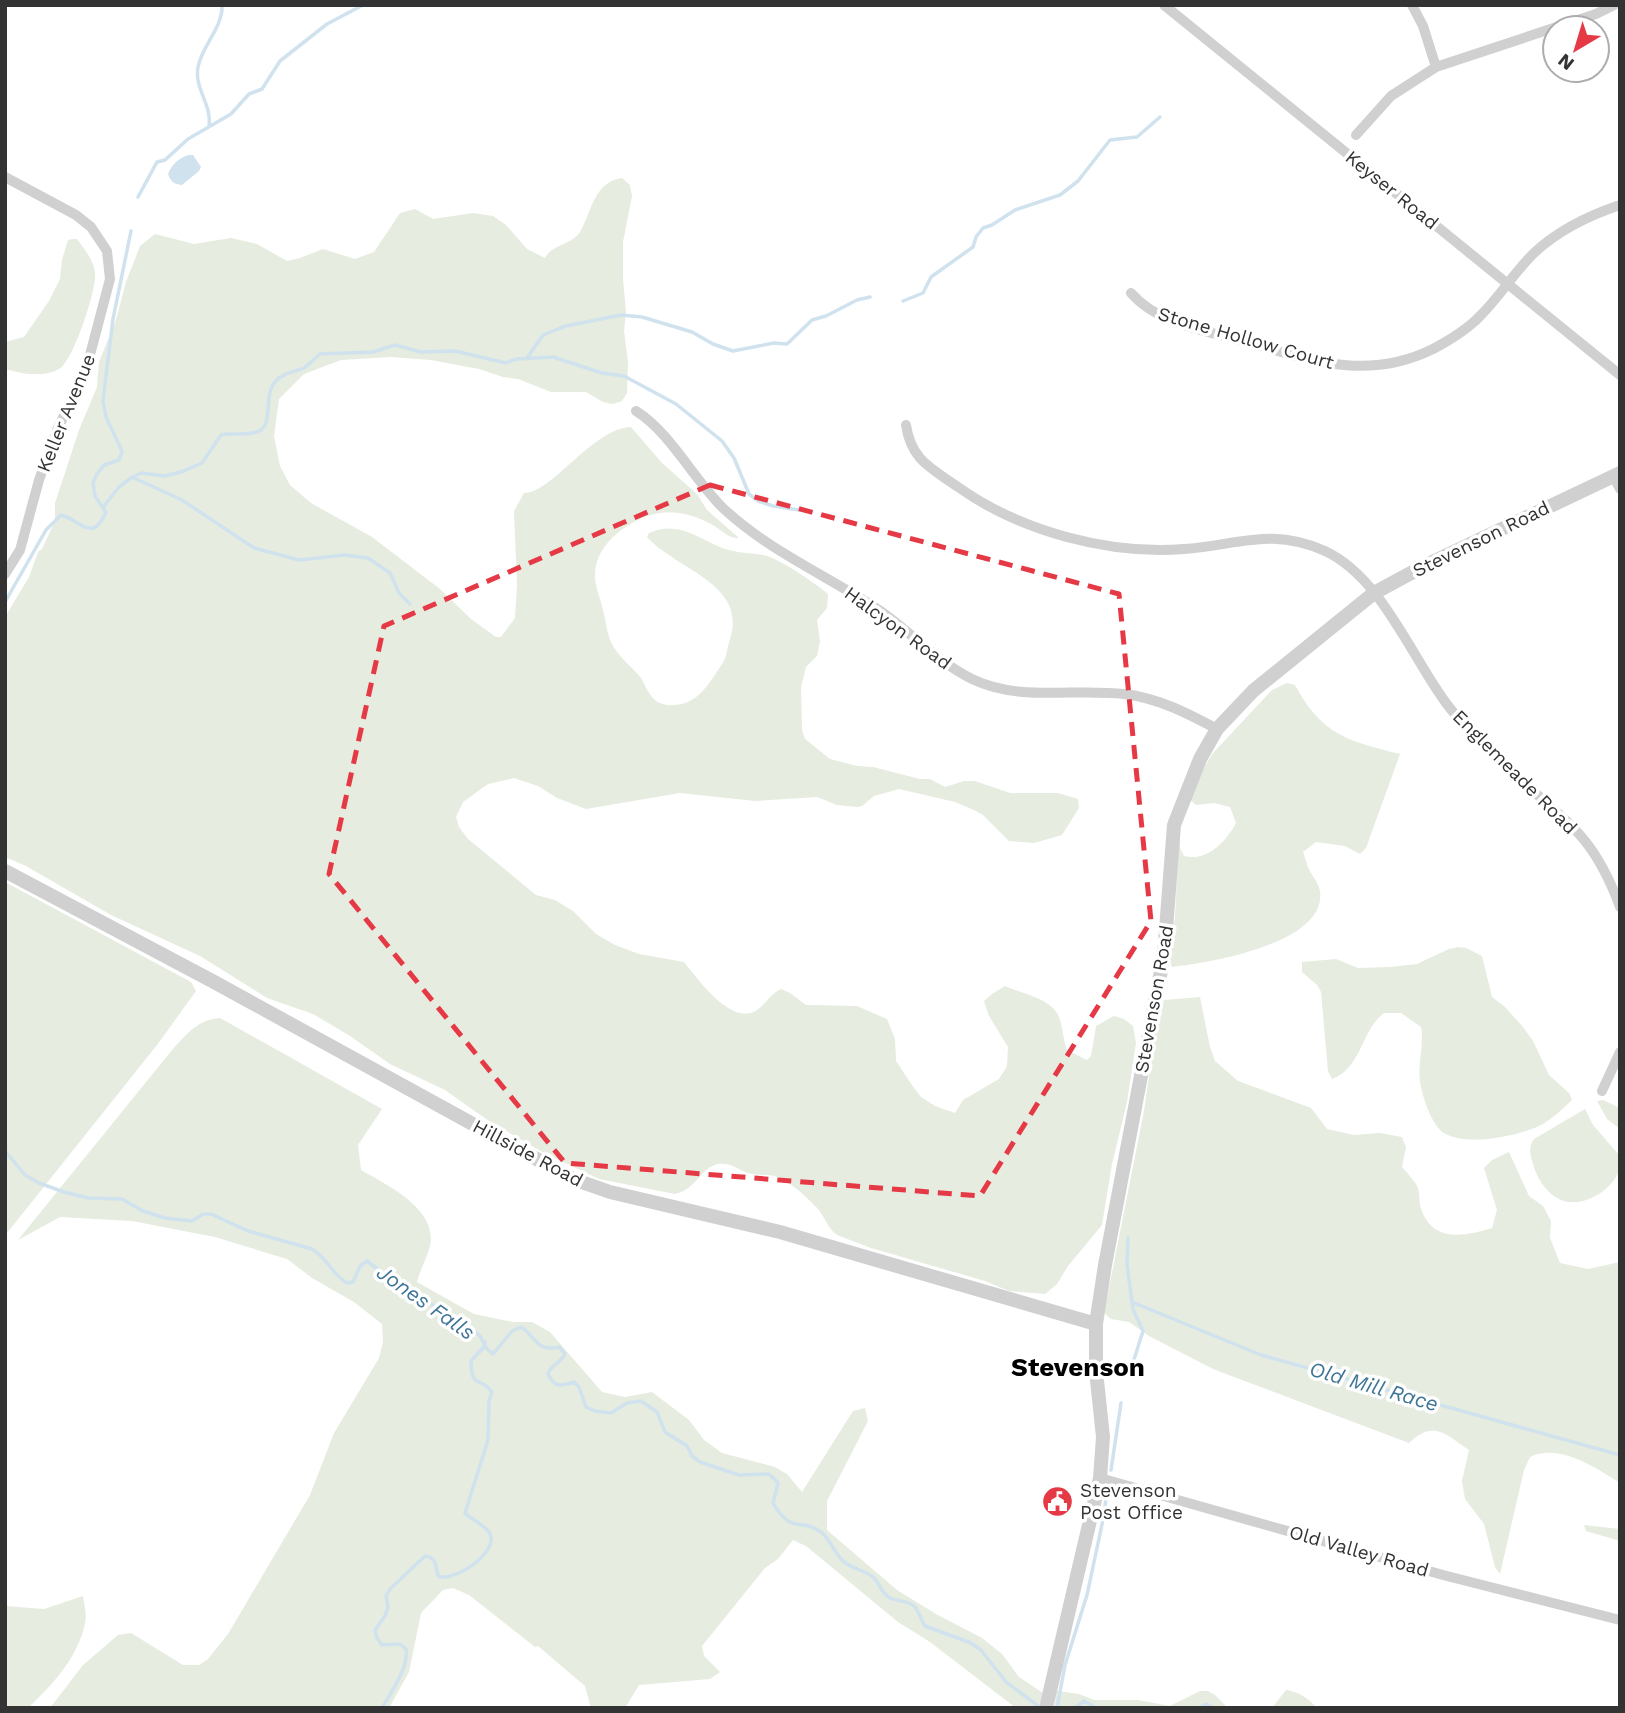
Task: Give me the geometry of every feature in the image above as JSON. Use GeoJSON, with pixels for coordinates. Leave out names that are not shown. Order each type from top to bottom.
{"type":"FeatureCollection","features":[{"type":"Feature","properties":{"kind":"street","name":"Keyser Road"},"geometry":{"type":"LineString","coordinates":[[1164,5],[1620,375]]}},
{"type":"Feature","properties":{"kind":"street"},"geometry":{"type":"LineString","coordinates":[[1412,5],[1423,26],[1436,67]]}},
{"type":"Feature","properties":{"kind":"street"},"geometry":{"type":"LineString","coordinates":[[1356,135],[1391,96],[1436,67],[1596,14],[1614,5]]}},
{"type":"Feature","properties":{"kind":"street","name":"Keller Avenue"},"geometry":{"type":"LineString","coordinates":[[5,177],[76,215],[91,228],[107,251],[110,279],[86,370],[58,428],[39,480],[20,550],[5,574]]}},
{"type":"Feature","properties":{"kind":"street","name":"Stone Hollow Court"},"geometry":{"type":"LineString","coordinates":[[1131,293],[1141,304],[1165,318],[1307,360],[1340,366],[1372,367],[1405,360],[1444,344],[1481,316],[1532,256],[1557,234],[1584,217],[1620,205]]}},
{"type":"Feature","properties":{"kind":"street","name":"Halcyon Road"},"geometry":{"type":"LineString","coordinates":[[636,411],[655,426],[723,508],[743,525],[878,610],[951,667],[972,679],[993,687],[1041,694],[1125,694],[1158,701],[1184,711],[1217,729]]}},
{"type":"Feature","properties":{"kind":"street","name":"Englemeade Road"},"geometry":{"type":"LineString","coordinates":[[906,425],[909,443],[919,457],[935,471],[989,506],[1074,538],[1135,548],[1183,549],[1263,538],[1292,540],[1328,553],[1351,569],[1374,593],[1461,722],[1567,820],[1586,842],[1620,907]]}},
{"type":"Feature","properties":{"kind":"street","name":"Stevenson Road"},"geometry":{"type":"LineString","coordinates":[[1047,1707],[1100,1478],[1102,1437],[1096,1371],[1096,1324],[1164,955],[1174,825],[1190,782],[1217,729],[1252,691],[1374,593],[1434,561],[1617,479]]}},
{"type":"Feature","properties":{"kind":"street","name":"Hillside Road"},"geometry":{"type":"LineString","coordinates":[[5,871],[216,983],[573,1179],[610,1192],[780,1231],[1096,1324]]}},
{"type":"Feature","properties":{"kind":"street"},"geometry":{"type":"LineString","coordinates":[[1602,1091],[1620,1052]]}},
{"type":"Feature","properties":{"kind":"street","name":"Old Valley Road"},"geometry":{"type":"LineString","coordinates":[[1100,1478],[1443,1575],[1620,1620]]}},
{"type":"Feature","properties":{"kind":"highlighted area"},"geometry":{"type":"Polygon","coordinates":[[[710,485],[1119,594],[1151,921],[980,1196],[565,1163],[329,874],[384,626],[710,485]]]}},
{"type":"Feature","properties":{"kind":"shaded area"},"geometry":{"type":"Polygon","coordinates":[[[622,178],[630,185],[632,196],[623,242],[626,312],[624,331],[628,362],[627,393],[622,401],[613,404],[603,402],[586,392],[551,392],[518,379],[431,360],[391,357],[341,360],[304,374],[279,399],[274,436],[280,466],[290,485],[311,503],[372,537],[440,589],[471,619],[496,637],[501,637],[515,618],[517,585],[514,511],[524,493],[547,483],[602,438],[617,430],[631,427],[662,463],[697,494],[707,510],[739,538],[693,516],[666,512],[649,515],[627,526],[608,542],[601,552],[595,578],[609,638],[655,700],[678,705],[700,694],[724,661],[733,620],[729,604],[720,591],[647,537],[649,533],[660,530],[679,530],[725,549],[770,557],[828,594],[827,608],[817,620],[820,641],[817,656],[806,667],[801,687],[802,730],[805,739],[830,759],[930,779],[945,787],[964,781],[975,781],[1010,793],[1058,793],[1078,799],[1079,808],[1062,835],[1034,843],[1009,841],[983,815],[955,802],[899,789],[874,796],[857,807],[837,805],[817,797],[755,801],[680,793],[586,809],[557,798],[538,786],[514,778],[488,784],[463,802],[456,817],[459,827],[468,839],[536,895],[555,900],[573,911],[596,934],[615,945],[639,954],[684,962],[713,996],[732,1010],[751,1013],[781,989],[806,1005],[857,1006],[887,1019],[895,1039],[896,1061],[914,1088],[921,1097],[935,1106],[955,1113],[963,1100],[999,1079],[1007,1066],[1008,1047],[989,1016],[984,1001],[1005,986],[1050,1005],[1059,1017],[1067,1050],[1087,1060],[1091,1056],[1096,1026],[1114,1016],[1133,1026],[1136,1043],[1127,1102],[1112,1164],[1102,1225],[1068,1266],[1057,1284],[1045,1294],[1009,1291],[837,1235],[809,1200],[793,1186],[775,1176],[751,1174],[730,1165],[718,1164],[707,1169],[689,1188],[675,1194],[599,1179],[544,1153],[486,1119],[445,1090],[390,1064],[313,1014],[267,998],[200,956],[111,915],[26,866],[5,857],[5,617],[29,577],[38,552],[55,521],[55,503],[79,430],[97,387],[99,362],[140,246],[155,234],[194,244],[231,238],[257,244],[287,261],[323,249],[355,259],[374,252],[400,213],[415,209],[433,219],[473,213],[493,216],[506,225],[527,249],[545,258],[552,250],[572,240],[580,232],[595,199],[605,185],[622,178]]]}},
{"type":"Feature","properties":{"kind":"shaded area"},"geometry":{"type":"Polygon","coordinates":[[[77,239],[93,264],[95,281],[77,340],[65,364],[46,374],[26,374],[5,369],[5,342],[24,337],[49,301],[60,279],[68,240],[77,239]]]}},
{"type":"Feature","properties":{"kind":"shaded area"},"geometry":{"type":"Polygon","coordinates":[[[1287,683],[1295,685],[1315,715],[1338,733],[1365,745],[1400,754],[1366,848],[1360,854],[1345,846],[1316,842],[1303,852],[1320,891],[1317,909],[1305,925],[1286,937],[1236,955],[1172,967],[1169,959],[1175,917],[1179,835],[1184,856],[1200,856],[1215,849],[1236,823],[1230,807],[1214,803],[1196,805],[1190,800],[1213,753],[1272,690],[1287,683]]]}},
{"type":"Feature","properties":{"kind":"shaded area"},"geometry":{"type":"Polygon","coordinates":[[[5,882],[191,982],[196,991],[157,1045],[7,1233],[5,882]]]}},
{"type":"Feature","properties":{"kind":"shaded area"},"geometry":{"type":"Polygon","coordinates":[[[1458,947],[1482,956],[1492,997],[1523,1027],[1533,1041],[1549,1075],[1569,1093],[1572,1100],[1543,1124],[1508,1136],[1479,1139],[1454,1137],[1440,1130],[1427,1108],[1420,1082],[1421,1027],[1401,1013],[1384,1013],[1376,1020],[1356,1058],[1342,1074],[1332,1079],[1328,1071],[1321,992],[1302,972],[1302,962],[1336,959],[1358,968],[1390,967],[1417,964],[1458,947]]]}},
{"type":"Feature","properties":{"kind":"shaded area"},"geometry":{"type":"Polygon","coordinates":[[[1200,997],[1215,1061],[1238,1081],[1311,1108],[1327,1129],[1354,1135],[1380,1133],[1402,1137],[1406,1147],[1402,1167],[1417,1186],[1420,1205],[1431,1226],[1449,1234],[1459,1235],[1492,1228],[1497,1210],[1484,1168],[1492,1160],[1509,1152],[1529,1196],[1543,1206],[1551,1221],[1550,1238],[1560,1263],[1588,1269],[1620,1262],[1620,1483],[1588,1464],[1565,1455],[1541,1453],[1530,1457],[1524,1470],[1500,1574],[1495,1567],[1484,1524],[1465,1499],[1462,1481],[1469,1450],[1446,1434],[1433,1430],[1409,1443],[1213,1369],[1149,1336],[1129,1322],[1111,1319],[1104,1313],[1144,1111],[1155,1033],[1164,1000],[1200,997]]]}},
{"type":"Feature","properties":{"kind":"shaded area"},"geometry":{"type":"Polygon","coordinates":[[[220,1018],[382,1109],[358,1145],[361,1170],[408,1200],[426,1221],[430,1246],[417,1282],[474,1314],[513,1322],[532,1322],[550,1332],[602,1392],[625,1397],[652,1392],[689,1420],[704,1440],[722,1453],[775,1467],[787,1474],[802,1492],[853,1411],[865,1408],[868,1421],[827,1501],[827,1530],[897,1590],[982,1638],[1002,1654],[1019,1677],[1043,1693],[1038,1708],[1016,1708],[930,1642],[898,1622],[806,1546],[793,1540],[778,1559],[765,1568],[702,1646],[704,1656],[720,1672],[710,1679],[639,1685],[625,1708],[591,1708],[585,1686],[538,1646],[535,1647],[469,1595],[453,1588],[443,1590],[421,1613],[409,1672],[389,1708],[50,1708],[83,1665],[118,1635],[131,1633],[183,1665],[199,1665],[208,1659],[228,1634],[310,1495],[334,1433],[379,1358],[383,1342],[382,1324],[354,1302],[312,1278],[287,1259],[215,1237],[132,1221],[60,1217],[18,1240],[172,1050],[199,1025],[220,1018]]]}},
{"type":"Feature","properties":{"kind":"shaded area"},"geometry":{"type":"Polygon","coordinates":[[[1603,1100],[1620,1108],[1620,1129],[1607,1119],[1597,1101],[1603,1100]]]}},
{"type":"Feature","properties":{"kind":"shaded area"},"geometry":{"type":"Polygon","coordinates":[[[1585,1109],[1593,1125],[1620,1156],[1620,1169],[1609,1186],[1596,1196],[1580,1202],[1564,1201],[1548,1191],[1540,1181],[1531,1157],[1531,1145],[1534,1139],[1585,1109]]]}},
{"type":"Feature","properties":{"kind":"shaded area"},"geometry":{"type":"Polygon","coordinates":[[[1584,1525],[1620,1529],[1620,1541],[1586,1531],[1584,1525]]]}},
{"type":"Feature","properties":{"kind":"shaded area"},"geometry":{"type":"Polygon","coordinates":[[[83,1596],[86,1613],[82,1636],[63,1670],[28,1708],[5,1708],[5,1606],[44,1609],[83,1596]]]}},
{"type":"Feature","properties":{"kind":"shaded area"},"geometry":{"type":"Polygon","coordinates":[[[1286,1690],[1303,1696],[1317,1708],[1272,1708],[1286,1690]]]}},
{"type":"Feature","properties":{"kind":"shaded area"},"geometry":{"type":"Polygon","coordinates":[[[1057,1691],[1079,1694],[1094,1700],[1138,1700],[1170,1706],[1200,1691],[1208,1691],[1228,1708],[1054,1708],[1057,1691]]]}},
{"type":"Feature","properties":{"kind":"water"},"geometry":{"type":"Polygon","coordinates":[[[193,155],[201,167],[182,185],[175,183],[168,174],[176,162],[193,155]]]}},
{"type":"Feature","properties":{"kind":"waterway"},"geometry":{"type":"LineString","coordinates":[[209,126],[208,111],[197,75],[200,59],[216,29],[222,5]]}},
{"type":"Feature","properties":{"kind":"waterway"},"geometry":{"type":"LineString","coordinates":[[138,197],[157,162],[165,160],[188,139],[231,114],[249,94],[262,89],[280,61],[327,24],[363,5]]}},
{"type":"Feature","properties":{"kind":"waterway"},"geometry":{"type":"LineString","coordinates":[[903,301],[923,293],[931,277],[973,247],[983,228],[1015,210],[1060,195],[1078,181],[1110,140],[1137,137],[1160,117]]}},
{"type":"Feature","properties":{"kind":"waterway"},"geometry":{"type":"LineString","coordinates":[[5,602],[46,530],[61,515],[91,529],[101,522],[106,512],[95,496],[93,483],[104,465],[119,460],[122,451],[106,417],[103,401],[113,319],[131,231]]}},
{"type":"Feature","properties":{"kind":"waterway"},"geometry":{"type":"LineString","coordinates":[[527,358],[543,335],[566,326],[621,315],[642,317],[692,332],[733,351],[774,343],[787,344],[812,320],[870,297]]}},
{"type":"Feature","properties":{"kind":"waterway"},"geometry":{"type":"LineString","coordinates":[[104,506],[119,487],[141,473],[165,476],[181,472],[202,463],[221,435],[259,431],[266,422],[271,388],[275,382],[304,368],[320,354],[373,352],[395,345],[421,352],[455,351],[506,363],[516,359],[553,357],[602,373],[624,376],[676,404],[722,441],[734,458],[749,494],[758,501],[812,512]]}},
{"type":"Feature","properties":{"kind":"waterway"},"geometry":{"type":"LineString","coordinates":[[134,478],[182,500],[254,548],[299,560],[345,555],[368,558],[390,573],[399,593],[410,604]]}},
{"type":"Feature","properties":{"kind":"waterway","name":"Jones Falls"},"geometry":{"type":"LineString","coordinates":[[5,1151],[25,1175],[64,1192],[88,1198],[122,1199],[143,1211],[165,1218],[192,1221],[203,1214],[211,1214],[248,1231],[312,1249],[347,1283],[353,1282],[360,1266],[367,1261],[395,1283],[466,1325],[480,1336],[493,1354],[512,1331],[521,1327],[541,1346],[559,1347],[565,1354],[548,1374],[558,1385],[574,1382],[579,1387],[586,1407],[611,1413],[627,1403],[641,1401],[657,1412],[665,1432],[687,1446],[692,1456],[700,1462],[739,1475],[769,1474],[778,1483],[773,1503],[786,1519],[821,1532],[844,1562],[873,1577],[890,1598],[913,1605],[925,1626],[971,1643],[981,1650],[1006,1682],[1041,1708]]}},
{"type":"Feature","properties":{"kind":"waterway","name":"Old Mill Race"},"geometry":{"type":"LineString","coordinates":[[1128,1238],[1127,1264],[1133,1309],[1143,1331],[1131,1369]]}},
{"type":"Feature","properties":{"kind":"waterway","name":"Old Mill Race"},"geometry":{"type":"LineString","coordinates":[[1132,1302],[1261,1355],[1620,1455]]}},
{"type":"Feature","properties":{"kind":"waterway"},"geometry":{"type":"LineString","coordinates":[[382,1708],[398,1680],[406,1656],[406,1649],[400,1644],[382,1645],[375,1630],[385,1616],[388,1607],[386,1596],[390,1589],[425,1556],[435,1562],[438,1576],[445,1577],[464,1571],[482,1557],[491,1541],[488,1531],[465,1513],[488,1440],[489,1401],[492,1392],[474,1379],[471,1370],[471,1361],[485,1342]]}},
{"type":"Feature","properties":{"kind":"waterway"},"geometry":{"type":"LineString","coordinates":[[1111,1470],[1121,1403]]}},
{"type":"Feature","properties":{"kind":"waterway"},"geometry":{"type":"LineString","coordinates":[[1057,1708],[1065,1665],[1087,1595],[1107,1490]]}},
{"type":"Feature","properties":{"kind":"waterway","name":"Jones Falls"},"geometry":{"type":"LineString","coordinates":[[1075,1708],[1084,1701],[1096,1708]]}},
{"type":"Feature","properties":{"kind":"waterway","name":"Jones Falls"},"geometry":{"type":"LineString","coordinates":[[1199,1708],[1206,1704],[1214,1708]]}},
{"type":"Feature","properties":{"kind":"waterway","name":"Jones Falls"},"geometry":{"type":"LineString","coordinates":[[1118,1708],[1130,1708]]}},
{"type":"Feature","properties":{"kind":"place","name":"Stevenson Post Office"},"geometry":{"type":"Point","coordinates":[1057,1501]}},
{"type":"Feature","properties":{"kind":"district","name":"Stevenson"},"geometry":{"type":"Point","coordinates":[1078,1367]}}]}
